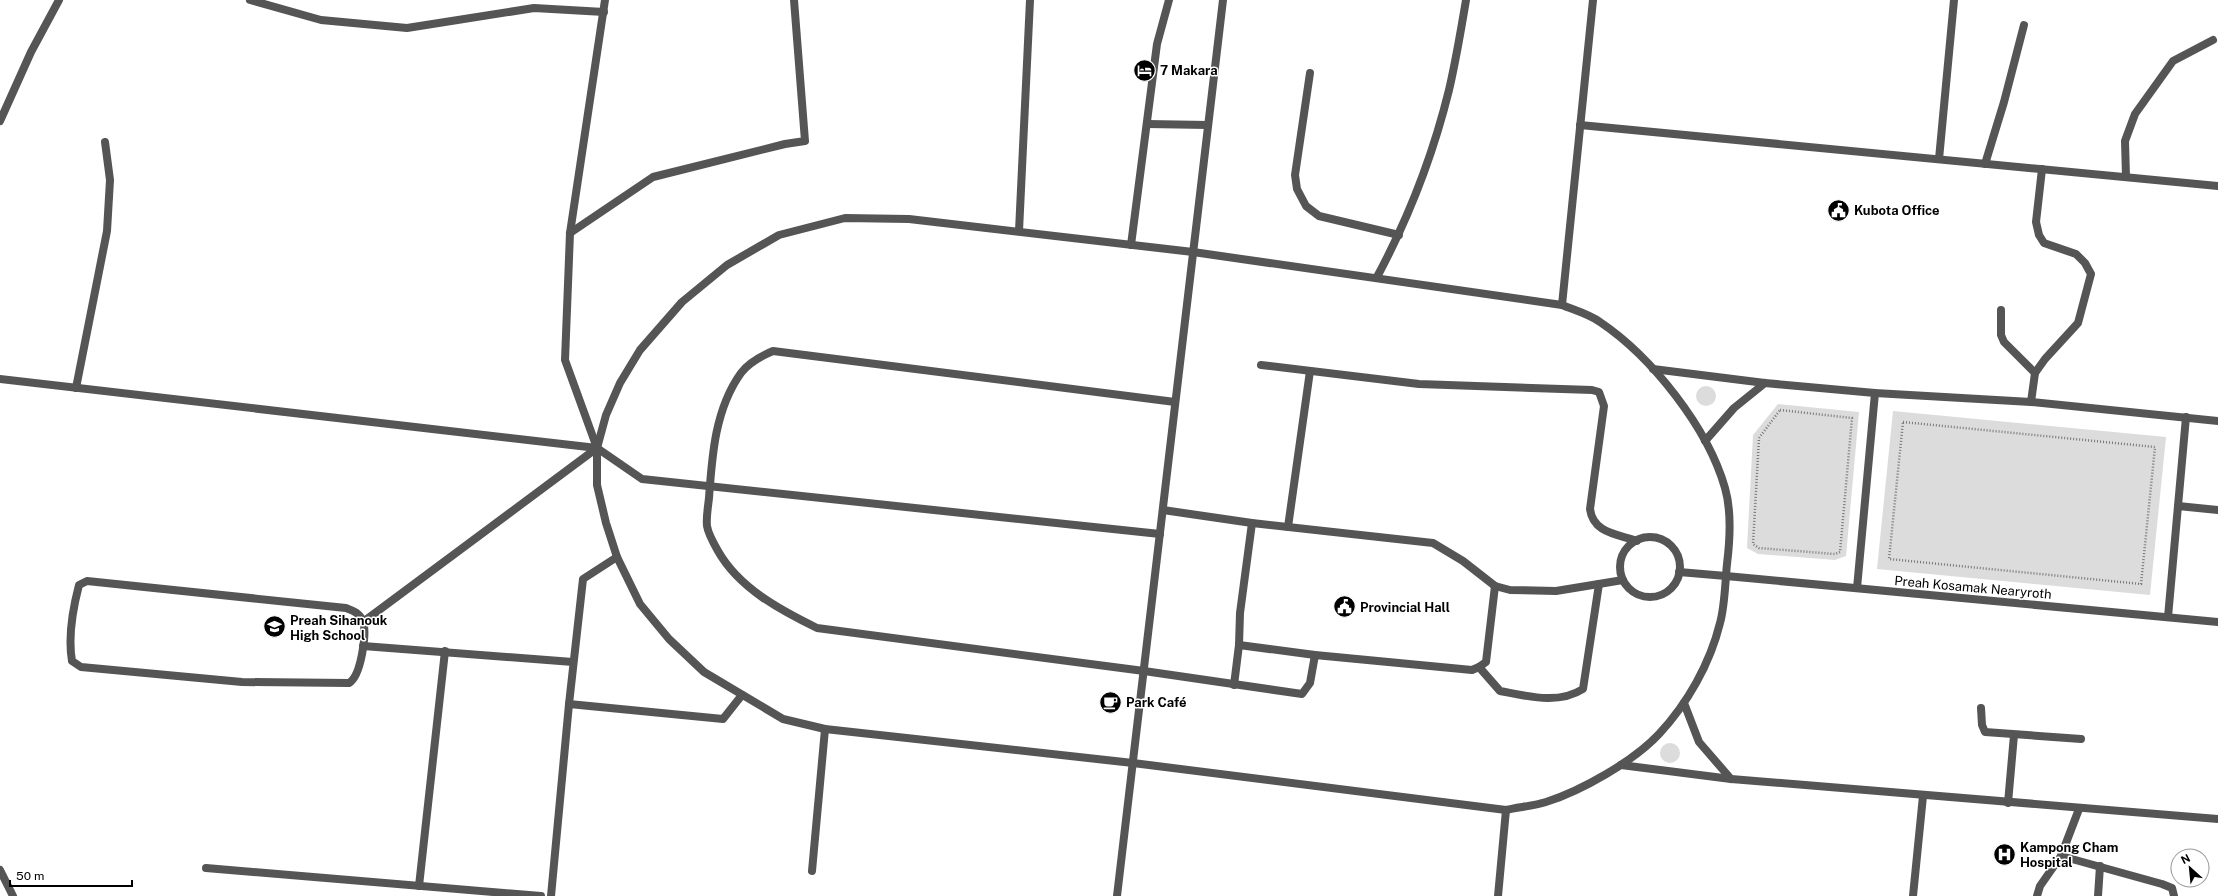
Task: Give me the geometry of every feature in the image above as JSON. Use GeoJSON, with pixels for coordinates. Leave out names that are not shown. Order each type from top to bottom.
{"type":"FeatureCollection","features":[{"type":"Feature","properties":{"kind":"street"},"geometry":{"type":"LineString","coordinates":[[0,121],[31,52],[59,0]]}},
{"type":"Feature","properties":{"kind":"street"},"geometry":{"type":"LineString","coordinates":[[250,0],[321,20],[407,28],[534,8],[604,12]]}},
{"type":"Feature","properties":{"kind":"street"},"geometry":{"type":"LineString","coordinates":[[597,448],[565,360],[570,234],[605,0]]}},
{"type":"Feature","properties":{"kind":"street"},"geometry":{"type":"LineString","coordinates":[[570,234],[653,176],[785,144],[805,141],[794,0]]}},
{"type":"Feature","properties":{"kind":"street"},"geometry":{"type":"LineString","coordinates":[[1019,231],[1030,0]]}},
{"type":"Feature","properties":{"kind":"street"},"geometry":{"type":"LineString","coordinates":[[1131,245],[1157,44],[1169,0]]}},
{"type":"Feature","properties":{"kind":"street"},"geometry":{"type":"LineString","coordinates":[[1117,896],[1223,0]]}},
{"type":"Feature","properties":{"kind":"street"},"geometry":{"type":"LineString","coordinates":[[1377,277],[1399,235],[1434,142],[1449,89],[1466,0]]}},
{"type":"Feature","properties":{"kind":"street"},"geometry":{"type":"LineString","coordinates":[[1562,305],[1593,0]]}},
{"type":"Feature","properties":{"kind":"street"},"geometry":{"type":"LineString","coordinates":[[1939,159],[1954,0]]}},
{"type":"Feature","properties":{"kind":"street"},"geometry":{"type":"LineString","coordinates":[[1985,164],[2004,102],[2024,25]]}},
{"type":"Feature","properties":{"kind":"street"},"geometry":{"type":"LineString","coordinates":[[2126,177],[2125,141],[2135,114],[2173,61],[2213,40]]}},
{"type":"Feature","properties":{"kind":"street"},"geometry":{"type":"LineString","coordinates":[[1310,73],[1295,175],[1297,189],[1306,206],[1319,216],[1399,235]]}},
{"type":"Feature","properties":{"kind":"street"},"geometry":{"type":"LineString","coordinates":[[1147,124],[1208,125]]}},
{"type":"Feature","properties":{"kind":"street"},"geometry":{"type":"LineString","coordinates":[[1580,125],[2218,186]]}},
{"type":"Feature","properties":{"kind":"street"},"geometry":{"type":"LineString","coordinates":[[76,388],[107,231],[110,180],[105,142]]}},
{"type":"Feature","properties":{"kind":"street"},"geometry":{"type":"LineString","coordinates":[[2031,402],[2035,373],[2045,359],[2078,322],[2091,274],[2085,263],[2076,254],[2044,242],[2040,235],[2036,222],[2042,169]]}},
{"type":"Feature","properties":{"kind":"street"},"geometry":{"type":"LineString","coordinates":[[845,218],[909,219],[1131,245],[1377,277],[1562,305],[1598,320],[1625,340],[1653,369],[1681,403],[1705,441],[1726,489],[1730,534],[1721,622],[1709,658],[1684,703],[1658,736],[1621,765],[1588,785],[1546,802],[1506,810],[1133,763],[825,729],[783,719],[704,672],[668,639],[640,604],[617,557],[597,484],[597,448],[606,415],[620,383],[640,350],[682,302],[727,265],[780,236],[845,218]]}},
{"type":"Feature","properties":{"kind":"street"},"geometry":{"type":"LineString","coordinates":[[2001,310],[2001,335],[2004,342],[2035,373]]}},
{"type":"Feature","properties":{"kind":"street"},"geometry":{"type":"LineString","coordinates":[[1176,402],[773,351],[757,358],[741,372],[724,403],[716,433],[707,526],[717,551],[733,573],[761,597],[793,617],[817,628],[1144,671],[1302,694],[1310,683],[1315,655]]}},
{"type":"Feature","properties":{"kind":"street"},"geometry":{"type":"LineString","coordinates":[[1261,365],[1420,384],[1592,390],[1599,392],[1604,406],[1590,510],[1591,517],[1599,528],[1637,541],[1655,538],[1672,546],[1680,563],[1679,572],[1671,588],[1654,597],[1636,594],[1623,580],[1620,572],[1624,554],[1637,541]]}},
{"type":"Feature","properties":{"kind":"street"},"geometry":{"type":"LineString","coordinates":[[1653,369],[1765,384],[1875,393],[2031,402],[2218,421]]}},
{"type":"Feature","properties":{"kind":"street"},"geometry":{"type":"LineString","coordinates":[[1288,527],[1310,371]]}},
{"type":"Feature","properties":{"kind":"street"},"geometry":{"type":"LineString","coordinates":[[0,379],[597,448],[642,479],[1160,534]]}},
{"type":"Feature","properties":{"kind":"street"},"geometry":{"type":"LineString","coordinates":[[1705,441],[1734,408],[1765,384]]}},
{"type":"Feature","properties":{"kind":"street"},"geometry":{"type":"LineString","coordinates":[[1858,588],[1875,393]]}},
{"type":"Feature","properties":{"kind":"street"},"geometry":{"type":"LineString","coordinates":[[2168,617],[2186,418]]}},
{"type":"Feature","properties":{"kind":"street"},"geometry":{"type":"LineString","coordinates":[[363,622],[597,448]]}},
{"type":"Feature","properties":{"kind":"street"},"geometry":{"type":"LineString","coordinates":[[2178,506],[2218,510]]}},
{"type":"Feature","properties":{"kind":"street"},"geometry":{"type":"LineString","coordinates":[[1163,510],[1252,523],[1433,543],[1463,561],[1495,586],[1510,590],[1556,590],[1623,580]]}},
{"type":"Feature","properties":{"kind":"street"},"geometry":{"type":"LineString","coordinates":[[1234,685],[1239,645],[1240,614],[1252,523]]}},
{"type":"Feature","properties":{"kind":"street"},"geometry":{"type":"LineString","coordinates":[[552,896],[573,662],[583,579],[617,557]]}},
{"type":"Feature","properties":{"kind":"street","name":"Preah Kosamak Nearyroth"},"geometry":{"type":"LineString","coordinates":[[1679,572],[2218,622]]}},
{"type":"Feature","properties":{"kind":"street"},"geometry":{"type":"LineString","coordinates":[[87,581],[346,608],[357,612],[363,622],[363,646],[357,677],[349,683],[242,682],[81,667],[72,661],[70,651],[75,598],[78,585],[87,581]]}},
{"type":"Feature","properties":{"kind":"street"},"geometry":{"type":"LineString","coordinates":[[1479,667],[1500,691],[1554,699],[1571,696],[1582,689],[1600,584]]}},
{"type":"Feature","properties":{"kind":"street"},"geometry":{"type":"LineString","coordinates":[[1239,645],[1315,655],[1472,670],[1486,662],[1495,586]]}},
{"type":"Feature","properties":{"kind":"street"},"geometry":{"type":"LineString","coordinates":[[363,646],[445,651],[573,662]]}},
{"type":"Feature","properties":{"kind":"street"},"geometry":{"type":"LineString","coordinates":[[419,886],[445,651]]}},
{"type":"Feature","properties":{"kind":"street"},"geometry":{"type":"LineString","coordinates":[[569,704],[723,719],[742,695]]}},
{"type":"Feature","properties":{"kind":"street"},"geometry":{"type":"LineString","coordinates":[[1684,703],[1699,742],[1731,779]]}},
{"type":"Feature","properties":{"kind":"street"},"geometry":{"type":"LineString","coordinates":[[1981,708],[1982,725],[1985,732],[2081,739]]}},
{"type":"Feature","properties":{"kind":"street"},"geometry":{"type":"LineString","coordinates":[[812,871],[825,729]]}},
{"type":"Feature","properties":{"kind":"street"},"geometry":{"type":"LineString","coordinates":[[2008,803],[2014,734]]}},
{"type":"Feature","properties":{"kind":"street"},"geometry":{"type":"LineString","coordinates":[[1621,765],[1731,779],[2079,809],[2218,819]]}},
{"type":"Feature","properties":{"kind":"street"},"geometry":{"type":"LineString","coordinates":[[1913,896],[1923,796]]}},
{"type":"Feature","properties":{"kind":"street"},"geometry":{"type":"LineString","coordinates":[[2036,896],[2040,886],[2061,856],[2079,809]]}},
{"type":"Feature","properties":{"kind":"street"},"geometry":{"type":"LineString","coordinates":[[1498,896],[1506,810]]}},
{"type":"Feature","properties":{"kind":"street"},"geometry":{"type":"LineString","coordinates":[[2061,856],[2162,884],[2172,888],[2174,896]]}},
{"type":"Feature","properties":{"kind":"street"},"geometry":{"type":"LineString","coordinates":[[2098,896],[2100,866]]}},
{"type":"Feature","properties":{"kind":"street"},"geometry":{"type":"LineString","coordinates":[[206,868],[541,896]]}},
{"type":"Feature","properties":{"kind":"street"},"geometry":{"type":"LineString","coordinates":[[0,870],[3,886],[13,896]]}},
{"type":"Feature","properties":{"kind":"path"},"geometry":{"type":"LineString","coordinates":[[1780,410],[1852,418],[1840,552],[1835,554],[1759,548],[1753,544],[1759,438],[1780,410]]}},
{"type":"Feature","properties":{"kind":"path"},"geometry":{"type":"LineString","coordinates":[[1903,422],[2155,446],[2141,584],[1889,559],[1903,422]]}},
{"type":"Feature","properties":{"kind":"shaded area"},"geometry":{"type":"Polygon","coordinates":[[[1706,386],[1713,389],[1716,396],[1713,403],[1706,406],[1699,403],[1696,396],[1699,389],[1706,386]]]}},
{"type":"Feature","properties":{"kind":"shaded area"},"geometry":{"type":"Polygon","coordinates":[[[1778,404],[1859,412],[1846,556],[1835,560],[1758,554],[1747,548],[1753,435],[1778,404]]]}},
{"type":"Feature","properties":{"kind":"shaded area"},"geometry":{"type":"Polygon","coordinates":[[[1893,411],[2166,437],[2150,595],[1877,569],[1893,411]]]}},
{"type":"Feature","properties":{"kind":"shaded area"},"geometry":{"type":"Polygon","coordinates":[[[1670,743],[1677,746],[1680,753],[1677,760],[1670,763],[1663,760],[1660,753],[1663,746],[1670,743]]]}},
{"type":"Feature","properties":{"kind":"place","name":"7 Makara"},"geometry":{"type":"Point","coordinates":[1145,70]}},
{"type":"Feature","properties":{"kind":"place","name":"Kubota Office"},"geometry":{"type":"Point","coordinates":[1838,210]}},
{"type":"Feature","properties":{"kind":"place","name":"Provincial Hall"},"geometry":{"type":"Point","coordinates":[1344,607]}},
{"type":"Feature","properties":{"kind":"place","name":"Preah Sihanouk High School"},"geometry":{"type":"Point","coordinates":[274,627]}},
{"type":"Feature","properties":{"kind":"place","name":"Park Café"},"geometry":{"type":"Point","coordinates":[1111,702]}},
{"type":"Feature","properties":{"kind":"place","name":"Kampong Cham Hospital"},"geometry":{"type":"Point","coordinates":[2004,854]}}]}
